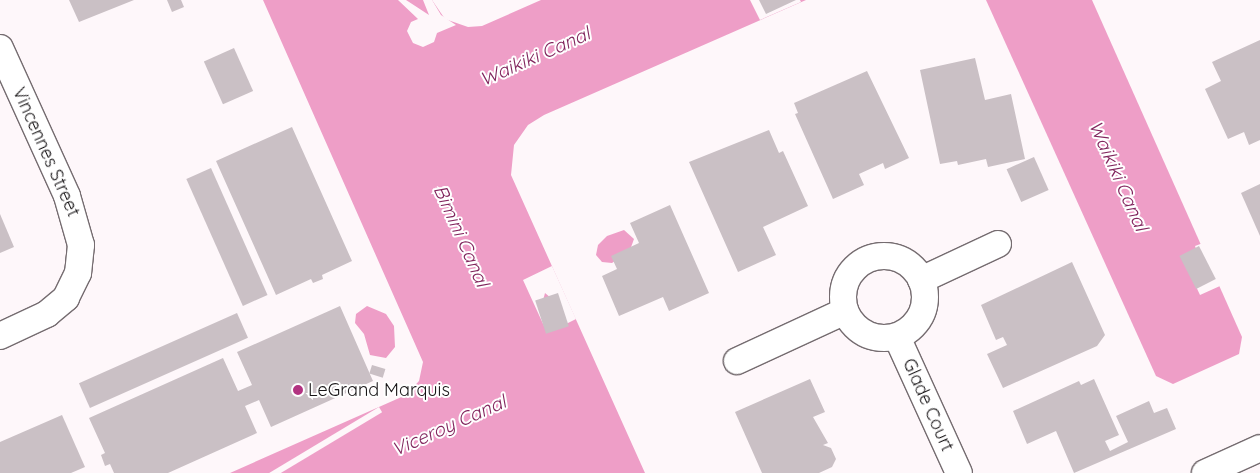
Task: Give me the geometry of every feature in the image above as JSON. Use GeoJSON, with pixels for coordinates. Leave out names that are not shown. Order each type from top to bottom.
{"type":"FeatureCollection","features":[{"type":"Feature","properties":{"kind":"street","name":"Vincennes Street"},"geometry":{"type":"LineString","coordinates":[[0,48],[67,196],[81,245],[78,273],[66,298],[47,314],[0,336]]}},
{"type":"Feature","properties":{"kind":"street","name":"Glade Court"},"geometry":{"type":"LineString","coordinates":[[891,256],[904,261],[921,280],[925,305],[920,317],[912,328],[898,337],[876,338],[864,334],[854,326],[845,311],[843,289],[848,277],[866,260],[891,256]]}},
{"type":"Feature","properties":{"kind":"street"},"geometry":{"type":"LineString","coordinates":[[737,361],[845,311]]}},
{"type":"Feature","properties":{"kind":"street","name":"Glade Court"},"geometry":{"type":"LineString","coordinates":[[898,337],[959,473]]}},
{"type":"Feature","properties":{"kind":"street"},"geometry":{"type":"LineString","coordinates":[[1205,473],[1260,448]]}},
{"type":"Feature","properties":{"kind":"water"},"geometry":{"type":"Polygon","coordinates":[[[263,0],[432,0],[445,19],[468,27],[482,26],[541,0],[806,0],[544,115],[528,125],[514,145],[511,175],[645,473],[230,473],[406,395],[419,381],[423,362],[263,0]]]}},
{"type":"Feature","properties":{"kind":"water","name":"Waikiki Canal"},"geometry":{"type":"Polygon","coordinates":[[[986,0],[1092,0],[1242,337],[1239,354],[1173,384],[1156,376],[986,0]]]}},
{"type":"Feature","properties":{"kind":"water"},"geometry":{"type":"Polygon","coordinates":[[[624,230],[634,239],[630,250],[612,263],[602,262],[596,255],[598,245],[607,236],[624,230]]]}},
{"type":"Feature","properties":{"kind":"water"},"geometry":{"type":"Polygon","coordinates":[[[367,306],[386,314],[394,326],[395,347],[386,358],[370,355],[364,334],[355,323],[356,314],[367,306]]]}},
{"type":"Feature","properties":{"kind":"pier"},"geometry":{"type":"Polygon","coordinates":[[[398,0],[406,0],[429,15],[423,0],[432,0],[441,15],[456,25],[437,33],[434,42],[423,47],[413,43],[407,31],[411,22],[418,19],[398,0]]]}},
{"type":"Feature","properties":{"kind":"pier"},"geometry":{"type":"Polygon","coordinates":[[[750,0],[800,0],[801,2],[760,20],[750,0]]]}},
{"type":"Feature","properties":{"kind":"pier"},"geometry":{"type":"Polygon","coordinates":[[[1203,243],[1220,286],[1200,295],[1185,263],[1199,257],[1195,246],[1203,243]]]}},
{"type":"Feature","properties":{"kind":"pier"},"geometry":{"type":"Polygon","coordinates":[[[552,266],[576,319],[564,325],[557,303],[545,293],[541,308],[544,326],[523,280],[552,266]]]}},
{"type":"Feature","properties":{"kind":"pier"},"geometry":{"type":"Polygon","coordinates":[[[379,407],[382,412],[281,473],[269,473],[379,407]]]}},
{"type":"Feature","properties":{"kind":"building"},"geometry":{"type":"Polygon","coordinates":[[[69,0],[134,0],[79,22],[69,0]]]}},
{"type":"Feature","properties":{"kind":"building"},"geometry":{"type":"Polygon","coordinates":[[[167,0],[181,0],[184,7],[172,12],[167,0]]]}},
{"type":"Feature","properties":{"kind":"building"},"geometry":{"type":"Polygon","coordinates":[[[759,0],[796,0],[766,14],[759,0]]]}},
{"type":"Feature","properties":{"kind":"building"},"geometry":{"type":"Polygon","coordinates":[[[1260,40],[1260,140],[1249,145],[1244,132],[1228,139],[1205,89],[1221,81],[1212,62],[1260,40]]]}},
{"type":"Feature","properties":{"kind":"building"},"geometry":{"type":"Polygon","coordinates":[[[234,48],[253,91],[223,104],[204,61],[234,48]]]}},
{"type":"Feature","properties":{"kind":"building"},"geometry":{"type":"Polygon","coordinates":[[[975,58],[985,100],[1011,94],[1025,159],[988,167],[986,159],[958,165],[957,161],[940,164],[920,70],[975,58]]]}},
{"type":"Feature","properties":{"kind":"building"},"geometry":{"type":"Polygon","coordinates":[[[867,71],[909,158],[885,169],[883,163],[859,174],[864,185],[833,199],[795,114],[798,113],[794,103],[867,71]]]}},
{"type":"Feature","properties":{"kind":"building"},"geometry":{"type":"Polygon","coordinates":[[[292,127],[352,261],[322,275],[323,279],[313,283],[311,279],[276,295],[216,161],[292,127]]]}},
{"type":"Feature","properties":{"kind":"building"},"geometry":{"type":"Polygon","coordinates":[[[769,130],[779,153],[783,151],[808,206],[763,227],[776,255],[738,272],[689,162],[769,130]]]}},
{"type":"Feature","properties":{"kind":"building"},"geometry":{"type":"Polygon","coordinates":[[[1034,157],[1049,190],[1021,202],[1007,169],[1034,157]]]}},
{"type":"Feature","properties":{"kind":"building"},"geometry":{"type":"Polygon","coordinates":[[[211,168],[268,295],[243,306],[186,179],[211,168]]]}},
{"type":"Feature","properties":{"kind":"building"},"geometry":{"type":"Polygon","coordinates":[[[1260,184],[1260,236],[1241,193],[1260,184]]]}},
{"type":"Feature","properties":{"kind":"building"},"geometry":{"type":"Polygon","coordinates":[[[670,205],[709,293],[669,311],[663,297],[619,316],[602,276],[617,269],[611,256],[639,243],[630,223],[670,205]]]}},
{"type":"Feature","properties":{"kind":"building"},"geometry":{"type":"Polygon","coordinates":[[[0,214],[14,247],[0,253],[0,214]]]}},
{"type":"Feature","properties":{"kind":"building"},"geometry":{"type":"Polygon","coordinates":[[[1199,246],[1216,279],[1196,289],[1179,256],[1199,246]]]}},
{"type":"Feature","properties":{"kind":"building"},"geometry":{"type":"Polygon","coordinates":[[[1072,262],[1105,335],[1097,346],[1003,388],[987,354],[1007,345],[1003,337],[996,340],[981,305],[1072,262]]]}},
{"type":"Feature","properties":{"kind":"building"},"geometry":{"type":"Polygon","coordinates":[[[558,293],[569,326],[546,334],[535,300],[558,293]]]}},
{"type":"Feature","properties":{"kind":"building","name":"LeGrand Marquis"},"geometry":{"type":"Polygon","coordinates":[[[340,306],[373,381],[271,427],[259,400],[245,406],[257,433],[168,473],[114,473],[110,464],[105,466],[101,455],[105,453],[89,418],[223,358],[238,391],[252,385],[237,352],[340,306]]]}},
{"type":"Feature","properties":{"kind":"building"},"geometry":{"type":"Polygon","coordinates":[[[237,313],[248,338],[90,408],[79,383],[237,313]]]}},
{"type":"Feature","properties":{"kind":"building"},"geometry":{"type":"Polygon","coordinates":[[[372,365],[385,369],[383,378],[369,374],[372,365]]]}},
{"type":"Feature","properties":{"kind":"building"},"geometry":{"type":"Polygon","coordinates":[[[810,379],[825,412],[813,417],[828,443],[823,445],[831,448],[836,459],[832,467],[819,473],[762,473],[735,412],[810,379]]]}},
{"type":"Feature","properties":{"kind":"building"},"geometry":{"type":"Polygon","coordinates":[[[1094,379],[1119,435],[1105,441],[1110,451],[1128,442],[1116,416],[1149,401],[1154,413],[1167,408],[1176,429],[1074,473],[1056,431],[1027,444],[1013,411],[1079,381],[1081,385],[1094,379]]]}},
{"type":"Feature","properties":{"kind":"building"},"geometry":{"type":"Polygon","coordinates":[[[62,415],[85,467],[71,473],[0,473],[0,442],[62,415]]]}},
{"type":"Feature","properties":{"kind":"place","name":"LeGrand Marquis"},"geometry":{"type":"Point","coordinates":[298,390]}},
{"type":"Feature","properties":{"kind":"water label","name":"Bimini Canal"},"geometry":{"type":"Point","coordinates":[461,236]}},
{"type":"Feature","properties":{"kind":"water label","name":"Viceroy Canal"},"geometry":{"type":"Point","coordinates":[449,426]}}]}
